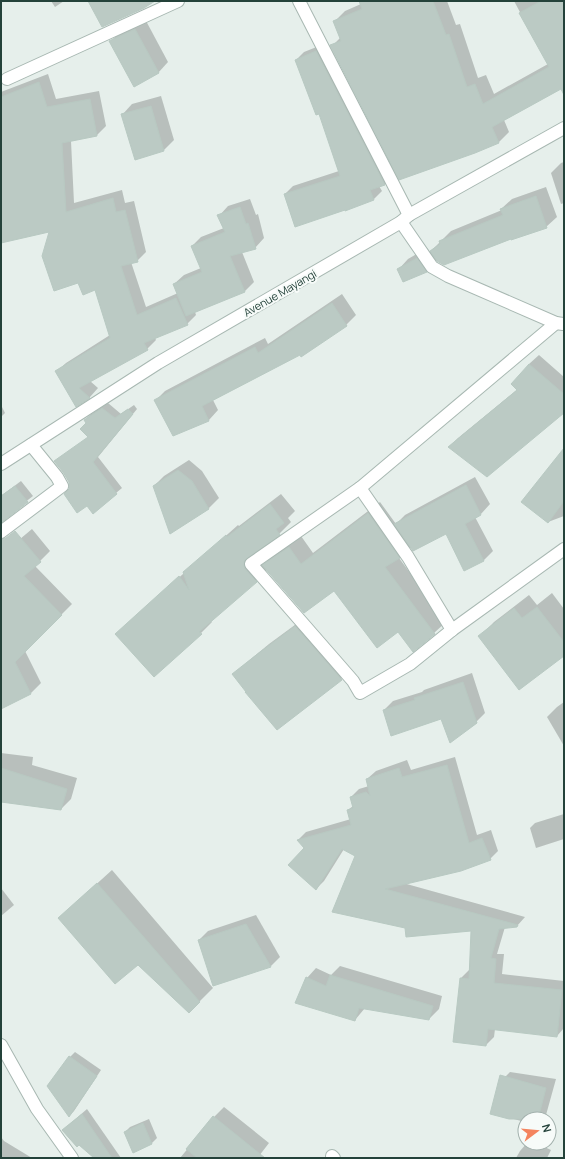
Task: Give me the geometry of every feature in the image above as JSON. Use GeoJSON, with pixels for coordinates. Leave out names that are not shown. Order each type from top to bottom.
{"type":"FeatureCollection","features":[{"type":"Feature","properties":{"kind":"street"},"geometry":{"type":"LineString","coordinates":[[7,79],[178,1]]}},
{"type":"Feature","properties":{"kind":"street"},"geometry":{"type":"LineString","coordinates":[[299,1],[405,219],[432,267],[448,276],[560,324],[360,488],[252,564],[353,681],[360,693],[410,664],[452,630],[564,549]]}},
{"type":"Feature","properties":{"kind":"street","name":"Avenue Mayangi"},"geometry":{"type":"LineString","coordinates":[[1,464],[158,363],[564,128]]}},
{"type":"Feature","properties":{"kind":"street"},"geometry":{"type":"LineString","coordinates":[[1,532],[62,486],[57,477],[31,446]]}},
{"type":"Feature","properties":{"kind":"street"},"geometry":{"type":"LineString","coordinates":[[360,488],[408,557],[452,630]]}},
{"type":"Feature","properties":{"kind":"street"},"geometry":{"type":"LineString","coordinates":[[1,1045],[37,1109],[72,1158]]}},
{"type":"Feature","properties":{"kind":"building"},"geometry":{"type":"Polygon","coordinates":[[[88,1],[155,1],[144,8],[102,27],[88,1]]]}},
{"type":"Feature","properties":{"kind":"building"},"geometry":{"type":"Polygon","coordinates":[[[359,1],[433,1],[446,35],[449,34],[467,87],[475,84],[483,104],[549,67],[519,13],[541,1],[564,1],[564,95],[561,89],[492,127],[499,143],[399,180],[330,45],[341,41],[333,21],[362,9],[359,1]]]}},
{"type":"Feature","properties":{"kind":"building"},"geometry":{"type":"Polygon","coordinates":[[[135,29],[159,73],[134,87],[109,41],[135,29]]]}},
{"type":"Feature","properties":{"kind":"building"},"geometry":{"type":"Polygon","coordinates":[[[316,51],[385,185],[370,190],[374,200],[295,227],[284,194],[340,176],[319,114],[316,115],[295,60],[316,51]]]}},
{"type":"Feature","properties":{"kind":"building"},"geometry":{"type":"Polygon","coordinates":[[[39,82],[47,107],[90,99],[97,136],[62,143],[66,212],[113,198],[116,212],[125,210],[138,262],[121,266],[137,315],[176,298],[188,325],[144,343],[148,350],[79,388],[90,398],[76,407],[55,371],[110,338],[95,290],[83,295],[78,283],[54,291],[42,256],[49,232],[1,243],[1,97],[39,82]]]}},
{"type":"Feature","properties":{"kind":"building"},"geometry":{"type":"Polygon","coordinates":[[[151,106],[164,151],[135,160],[121,114],[151,106]]]}},
{"type":"Feature","properties":{"kind":"building"},"geometry":{"type":"Polygon","coordinates":[[[536,196],[547,228],[511,239],[444,265],[437,261],[430,251],[440,244],[439,241],[503,215],[500,209],[536,196]]]}},
{"type":"Feature","properties":{"kind":"building"},"geometry":{"type":"Polygon","coordinates":[[[240,207],[246,224],[248,223],[256,249],[230,256],[245,292],[186,316],[173,284],[202,272],[191,246],[225,232],[217,215],[240,207]]]}},
{"type":"Feature","properties":{"kind":"building"},"geometry":{"type":"Polygon","coordinates":[[[417,258],[427,272],[403,282],[397,269],[417,258]]]}},
{"type":"Feature","properties":{"kind":"building"},"geometry":{"type":"Polygon","coordinates":[[[332,303],[347,326],[301,357],[300,355],[202,406],[209,421],[173,436],[154,400],[255,347],[258,353],[332,303]]]}},
{"type":"Feature","properties":{"kind":"building"},"geometry":{"type":"Polygon","coordinates":[[[529,364],[564,394],[564,413],[487,477],[448,447],[517,390],[511,384],[529,364]]]}},
{"type":"Feature","properties":{"kind":"building"},"geometry":{"type":"Polygon","coordinates":[[[102,408],[115,418],[128,409],[133,414],[93,462],[117,494],[93,514],[87,506],[77,513],[64,494],[69,489],[69,482],[54,461],[88,437],[80,429],[86,423],[84,420],[102,408]]]}},
{"type":"Feature","properties":{"kind":"building"},"geometry":{"type":"Polygon","coordinates":[[[564,448],[564,501],[548,523],[521,502],[564,448]]]}},
{"type":"Feature","properties":{"kind":"building"},"geometry":{"type":"Polygon","coordinates":[[[178,470],[192,481],[209,509],[170,534],[153,486],[178,470]]]}},
{"type":"Feature","properties":{"kind":"building"},"geometry":{"type":"Polygon","coordinates":[[[466,485],[481,515],[465,524],[484,561],[464,571],[446,534],[413,551],[394,524],[466,485]]]}},
{"type":"Feature","properties":{"kind":"building"},"geometry":{"type":"Polygon","coordinates":[[[15,486],[28,502],[1,523],[1,496],[15,486]]]}},
{"type":"Feature","properties":{"kind":"building"},"geometry":{"type":"Polygon","coordinates":[[[270,504],[284,523],[276,529],[280,535],[244,561],[245,569],[257,582],[199,632],[202,634],[154,677],[115,634],[179,576],[189,590],[183,572],[226,535],[227,537],[270,504]]]}},
{"type":"Feature","properties":{"kind":"building"},"geometry":{"type":"Polygon","coordinates":[[[368,513],[400,558],[385,567],[435,634],[413,652],[398,632],[377,648],[334,591],[304,613],[262,565],[289,547],[301,564],[368,513]]]}},
{"type":"Feature","properties":{"kind":"building"},"geometry":{"type":"Polygon","coordinates":[[[15,531],[41,562],[24,576],[62,615],[15,662],[31,694],[1,709],[1,539],[6,538],[15,531]]]}},
{"type":"Feature","properties":{"kind":"building"},"geometry":{"type":"Polygon","coordinates":[[[537,607],[564,642],[564,656],[519,690],[478,636],[514,608],[522,618],[537,607]]]}},
{"type":"Feature","properties":{"kind":"building"},"geometry":{"type":"Polygon","coordinates":[[[295,626],[342,680],[277,730],[232,674],[295,626]]]}},
{"type":"Feature","properties":{"kind":"building"},"geometry":{"type":"Polygon","coordinates":[[[463,682],[477,723],[450,743],[441,719],[391,736],[383,710],[463,682]]]}},
{"type":"Feature","properties":{"kind":"building"},"geometry":{"type":"Polygon","coordinates":[[[447,765],[469,843],[482,838],[491,860],[461,871],[385,889],[518,925],[517,927],[499,929],[491,958],[496,959],[494,983],[562,990],[557,1037],[488,1029],[486,1046],[453,1042],[460,978],[469,979],[471,931],[406,937],[405,928],[332,912],[355,856],[342,849],[316,890],[288,865],[304,848],[297,840],[351,825],[347,810],[353,808],[350,797],[366,792],[370,796],[366,779],[399,768],[402,777],[447,765]]]}},
{"type":"Feature","properties":{"kind":"building"},"geometry":{"type":"Polygon","coordinates":[[[1,768],[67,789],[61,810],[1,802],[1,768]]]}},
{"type":"Feature","properties":{"kind":"building"},"geometry":{"type":"Polygon","coordinates":[[[97,883],[200,1002],[189,1013],[138,965],[115,984],[58,918],[97,883]]]}},
{"type":"Feature","properties":{"kind":"building"},"geometry":{"type":"Polygon","coordinates":[[[246,924],[271,967],[213,986],[198,940],[246,924]]]}},
{"type":"Feature","properties":{"kind":"building"},"geometry":{"type":"Polygon","coordinates":[[[330,975],[433,1006],[429,1020],[359,1008],[355,1021],[295,1003],[306,977],[326,986],[330,975]]]}},
{"type":"Feature","properties":{"kind":"building"},"geometry":{"type":"Polygon","coordinates":[[[69,1056],[97,1076],[69,1117],[47,1086],[69,1056]]]}},
{"type":"Feature","properties":{"kind":"building"},"geometry":{"type":"Polygon","coordinates":[[[500,1075],[546,1088],[540,1111],[517,1111],[517,1119],[509,1119],[490,1114],[500,1075]]]}},
{"type":"Feature","properties":{"kind":"building"},"geometry":{"type":"Polygon","coordinates":[[[82,1114],[112,1158],[94,1158],[79,1145],[77,1147],[62,1130],[82,1114]]]}},
{"type":"Feature","properties":{"kind":"building"},"geometry":{"type":"Polygon","coordinates":[[[213,1116],[265,1158],[197,1158],[186,1149],[213,1116]]]}},
{"type":"Feature","properties":{"kind":"building"},"geometry":{"type":"Polygon","coordinates":[[[143,1123],[152,1144],[133,1153],[124,1132],[143,1123]]]}}]}
